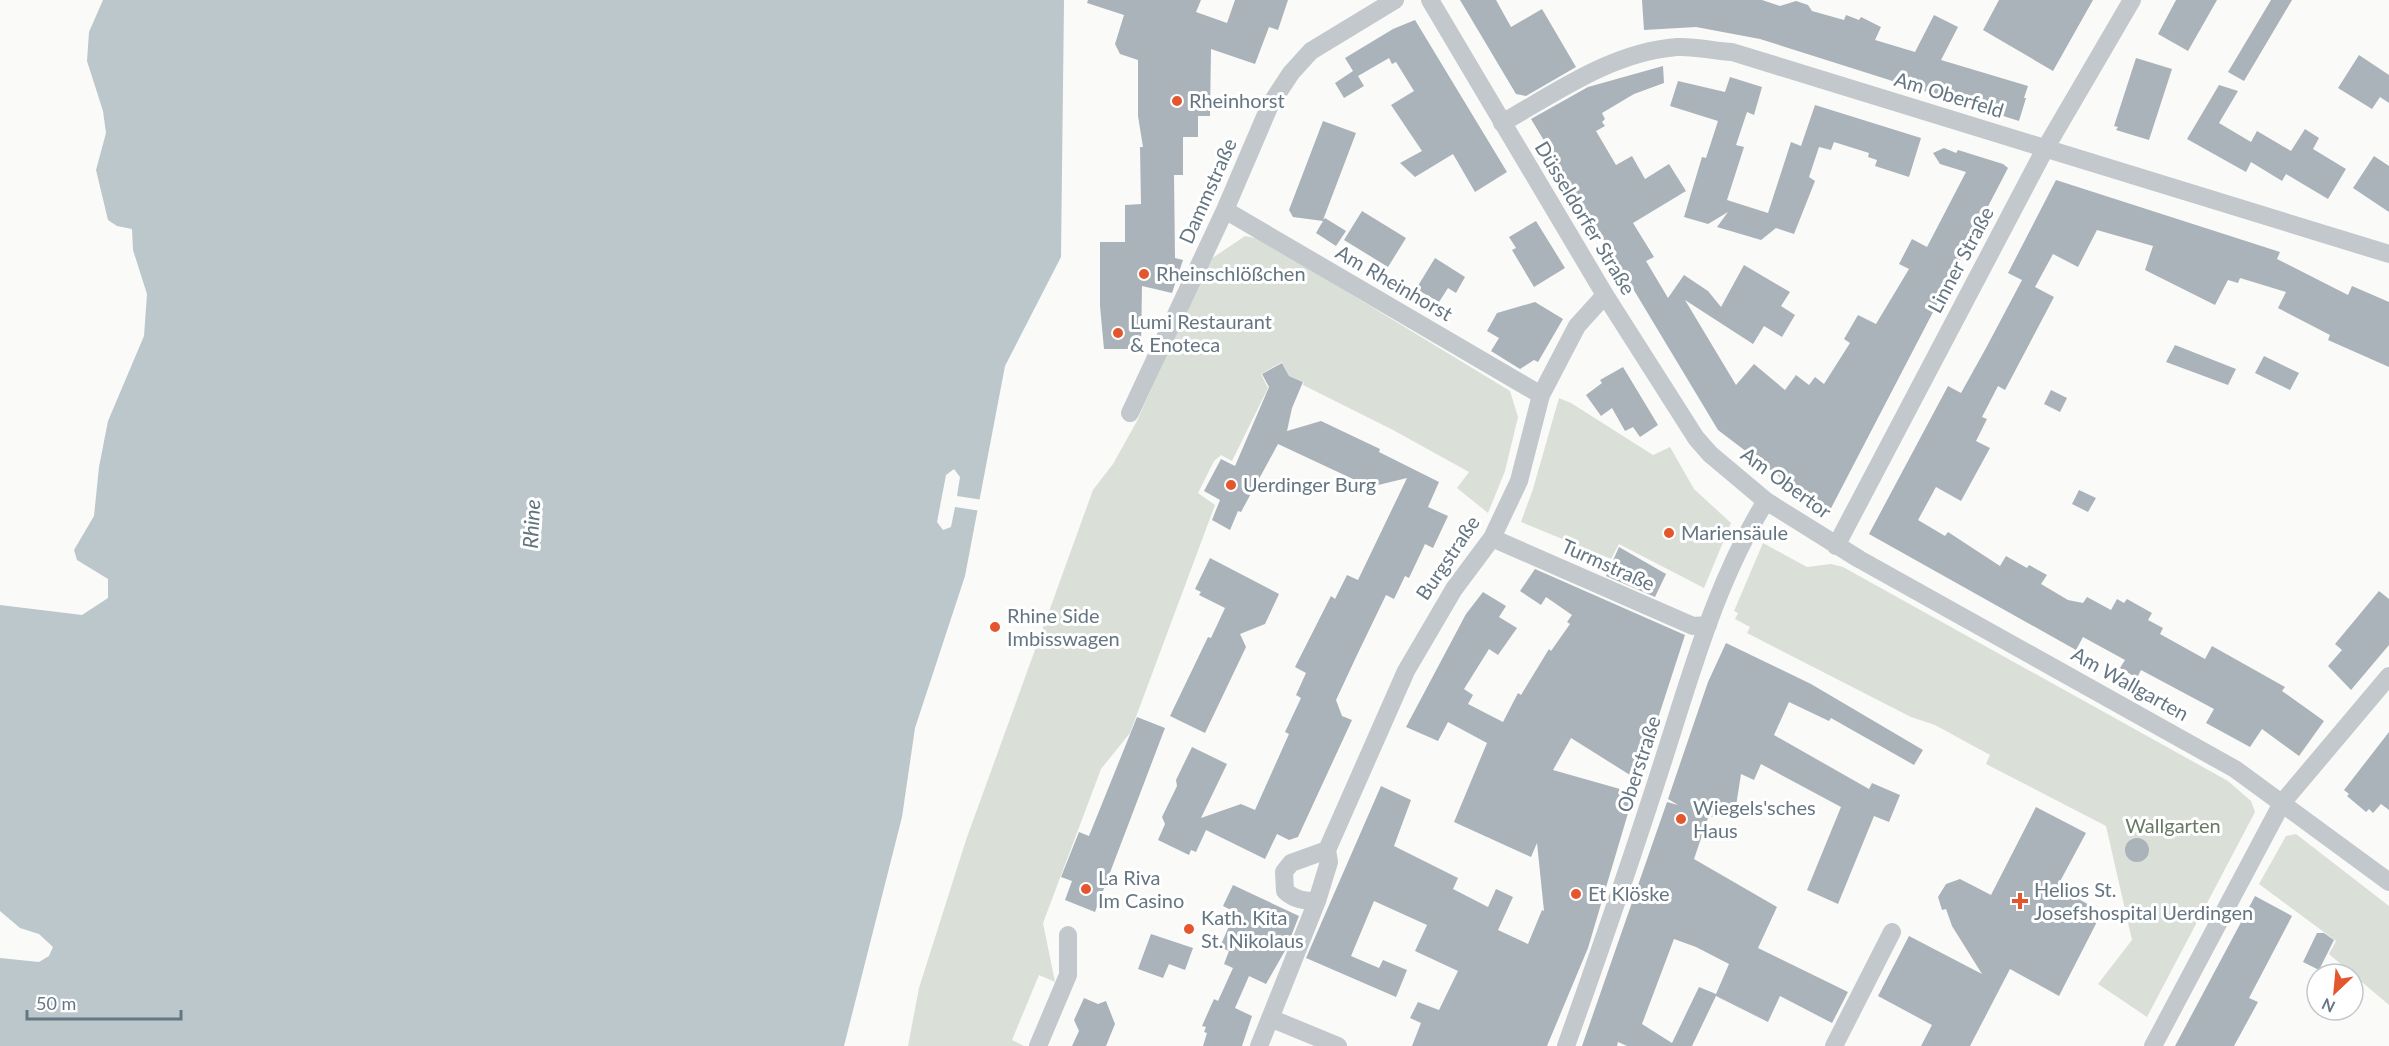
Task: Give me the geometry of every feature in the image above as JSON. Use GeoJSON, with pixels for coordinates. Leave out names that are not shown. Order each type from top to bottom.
{"type":"FeatureCollection","features":[{"type":"Feature","properties":{"kind":"street","name":"Dammstraße"},"geometry":{"type":"LineString","coordinates":[[1130,413],[1225,210],[1270,105],[1291,73],[1311,51],[1395,0]]}},
{"type":"Feature","properties":{"kind":"street","name":"Düsseldorfer Straße"},"geometry":{"type":"LineString","coordinates":[[1430,0],[1605,295],[1696,438],[1710,454]]}},
{"type":"Feature","properties":{"kind":"street","name":"Linner Straße"},"geometry":{"type":"LineString","coordinates":[[1836,546],[2045,148],[2132,0]]}},
{"type":"Feature","properties":{"kind":"street","name":"Am Oberfeld"},"geometry":{"type":"LineString","coordinates":[[1502,123],[1596,69],[1636,54],[1678,47],[1732,52],[2389,254]]}},
{"type":"Feature","properties":{"kind":"street","name":"Am Rheinhorst"},"geometry":{"type":"LineString","coordinates":[[1225,210],[1541,395]]}},
{"type":"Feature","properties":{"kind":"street","name":"Burgstraße"},"geometry":{"type":"LineString","coordinates":[[1259,1046],[1317,901],[1329,862],[1328,850],[1406,671],[1454,589],[1492,538],[1519,481],[1541,395],[1577,326],[1605,295]]}},
{"type":"Feature","properties":{"kind":"street","name":"Am Obertor"},"geometry":{"type":"LineString","coordinates":[[1710,454],[1766,501],[1836,546]]}},
{"type":"Feature","properties":{"kind":"street","name":"Oberstraße"},"geometry":{"type":"LineString","coordinates":[[1566,1046],[1616,907],[1708,625],[1734,564],[1766,501]]}},
{"type":"Feature","properties":{"kind":"street","name":"Turmstraße"},"geometry":{"type":"LineString","coordinates":[[1492,538],[1693,626],[1708,625]]}},
{"type":"Feature","properties":{"kind":"street","name":"Am Wallgarten"},"geometry":{"type":"LineString","coordinates":[[1836,546],[2235,769],[2389,882]]}},
{"type":"Feature","properties":{"kind":"street"},"geometry":{"type":"LineString","coordinates":[[2153,1046],[2282,803],[2389,676]]}},
{"type":"Feature","properties":{"kind":"street"},"geometry":{"type":"LineString","coordinates":[[1317,901],[1303,901],[1292,897],[1286,891],[1284,872],[1292,863],[1328,850]]}},
{"type":"Feature","properties":{"kind":"street"},"geometry":{"type":"LineString","coordinates":[[1834,1046],[1892,932]]}},
{"type":"Feature","properties":{"kind":"street"},"geometry":{"type":"LineString","coordinates":[[1038,1046],[1068,975],[1068,935]]}},
{"type":"Feature","properties":{"kind":"street"},"geometry":{"type":"LineString","coordinates":[[1270,1018],[1338,1046]]}},
{"type":"Feature","properties":{"kind":"green space"},"geometry":{"type":"Polygon","coordinates":[[[1245,236],[1260,239],[1510,391],[1518,417],[1505,471],[1488,513],[1457,488],[1469,472],[1393,430],[1303,385],[1304,382],[1289,376],[1282,362],[1261,374],[1268,388],[1232,461],[1221,455],[1214,461],[1198,493],[1215,505],[1130,733],[1101,769],[1043,923],[1055,982],[1039,975],[1012,1040],[1024,1046],[908,1046],[919,988],[966,840],[1093,490],[1113,464],[1137,421],[1208,261],[1245,236]]]}},
{"type":"Feature","properties":{"kind":"green space"},"geometry":{"type":"Polygon","coordinates":[[[1559,398],[1571,403],[1653,455],[1670,447],[1694,489],[1731,523],[1704,588],[1619,544],[1611,559],[1521,522],[1533,489],[1559,398]]]}},
{"type":"Feature","properties":{"kind":"green space","name":"Wallgarten"},"geometry":{"type":"Polygon","coordinates":[[[1763,543],[1807,567],[1831,564],[1843,567],[2228,781],[2251,801],[2255,812],[2147,1017],[2098,984],[2132,940],[2106,826],[1986,764],[1990,755],[1935,725],[1911,717],[1747,633],[1750,627],[1735,619],[1738,613],[1734,611],[1763,543]]]}},
{"type":"Feature","properties":{"kind":"green space"},"geometry":{"type":"Polygon","coordinates":[[[2296,834],[2389,906],[2389,1005],[2365,985],[2365,962],[2338,962],[2329,954],[2336,941],[2259,884],[2286,836],[2296,834]]]}},
{"type":"Feature","properties":{"kind":"water","name":"Rhine"},"geometry":{"type":"Polygon","coordinates":[[[103,0],[1064,0],[1061,257],[1005,366],[965,576],[915,728],[902,817],[844,1046],[0,1046],[0,958],[39,962],[49,956],[53,947],[39,934],[20,928],[0,911],[0,605],[82,615],[108,598],[108,579],[77,560],[74,550],[94,516],[99,467],[108,421],[144,336],[147,294],[133,250],[132,229],[117,226],[108,220],[96,170],[106,133],[103,111],[87,61],[89,32],[103,0]]]}},
{"type":"Feature","properties":{"kind":"pier"},"geometry":{"type":"Polygon","coordinates":[[[954,469],[960,477],[957,496],[983,500],[981,511],[955,507],[951,527],[943,530],[937,522],[946,475],[954,469]]]}},
{"type":"Feature","properties":{"kind":"building"},"geometry":{"type":"Polygon","coordinates":[[[1088,0],[1201,0],[1196,12],[1227,23],[1235,0],[1288,0],[1278,30],[1269,27],[1255,64],[1211,49],[1210,116],[1198,116],[1198,137],[1183,137],[1183,175],[1174,175],[1175,258],[1183,260],[1172,293],[1142,286],[1141,349],[1104,349],[1100,306],[1100,242],[1125,242],[1125,205],[1141,204],[1140,147],[1143,147],[1138,116],[1138,60],[1120,54],[1115,44],[1124,15],[1087,3],[1088,0]]]}},
{"type":"Feature","properties":{"kind":"building"},"geometry":{"type":"Polygon","coordinates":[[[1460,0],[1496,0],[1511,27],[1542,9],[1576,67],[1526,96],[1516,94],[1460,0]]]}},
{"type":"Feature","properties":{"kind":"building"},"geometry":{"type":"Polygon","coordinates":[[[1642,0],[1762,0],[1780,6],[1796,1],[1808,5],[1812,11],[1844,20],[1846,15],[1859,20],[1861,17],[1881,27],[1875,40],[1915,52],[1934,15],[1958,27],[1941,60],[2028,86],[2024,98],[2026,98],[2019,121],[1760,39],[1696,27],[1644,30],[1642,0]]]}},
{"type":"Feature","properties":{"kind":"building"},"geometry":{"type":"Polygon","coordinates":[[[1999,0],[2093,0],[2053,71],[1983,30],[1999,0]]]}},
{"type":"Feature","properties":{"kind":"building"},"geometry":{"type":"Polygon","coordinates":[[[2176,0],[2217,0],[2188,51],[2158,34],[2176,0]]]}},
{"type":"Feature","properties":{"kind":"building"},"geometry":{"type":"Polygon","coordinates":[[[2271,0],[2292,0],[2244,81],[2228,72],[2271,0]]]}},
{"type":"Feature","properties":{"kind":"building"},"geometry":{"type":"Polygon","coordinates":[[[1415,20],[1507,172],[1475,192],[1453,154],[1415,177],[1400,163],[1422,151],[1391,105],[1414,91],[1396,62],[1392,64],[1389,58],[1358,76],[1364,86],[1344,98],[1335,83],[1353,71],[1345,58],[1393,29],[1415,20]]]}},
{"type":"Feature","properties":{"kind":"building"},"geometry":{"type":"Polygon","coordinates":[[[2359,55],[2389,75],[2389,103],[2380,97],[2372,109],[2338,88],[2359,55]]]}},
{"type":"Feature","properties":{"kind":"building"},"geometry":{"type":"Polygon","coordinates":[[[2136,58],[2172,69],[2149,140],[2116,130],[2118,127],[2114,126],[2136,58]]]}},
{"type":"Feature","properties":{"kind":"building"},"geometry":{"type":"Polygon","coordinates":[[[1663,66],[1664,83],[1634,94],[1602,113],[1605,119],[1602,122],[1605,126],[1596,131],[1616,165],[1632,156],[1645,179],[1669,164],[1686,191],[1633,223],[1654,257],[1646,261],[1668,298],[1684,275],[1708,291],[1721,307],[1744,265],[1790,292],[1781,306],[1795,315],[1782,337],[1764,326],[1753,344],[1685,300],[1736,385],[1754,364],[1785,390],[1796,375],[1809,385],[1815,377],[1824,384],[1850,343],[1844,339],[1858,315],[1876,324],[1909,269],[1899,264],[1912,239],[1927,247],[1966,172],[1940,164],[1933,153],[1944,148],[1956,153],[1958,150],[2003,164],[2008,168],[1828,514],[1718,430],[1531,119],[1588,87],[1663,66]]]}},
{"type":"Feature","properties":{"kind":"building"},"geometry":{"type":"Polygon","coordinates":[[[1730,77],[1762,87],[1754,115],[1747,112],[1736,145],[1744,147],[1727,200],[1768,213],[1791,142],[1801,146],[1815,105],[1921,138],[1909,177],[1875,166],[1877,160],[1868,157],[1869,153],[1834,142],[1831,150],[1819,147],[1809,177],[1815,181],[1794,234],[1776,228],[1761,240],[1717,227],[1728,212],[1708,224],[1684,217],[1702,157],[1706,158],[1718,121],[1670,106],[1678,81],[1725,92],[1730,77]]]}},
{"type":"Feature","properties":{"kind":"building"},"geometry":{"type":"Polygon","coordinates":[[[2219,85],[2238,91],[2219,123],[2251,142],[2257,131],[2291,151],[2305,129],[2319,138],[2313,149],[2346,169],[2328,199],[2286,174],[2282,181],[2251,162],[2246,172],[2187,139],[2219,85]]]}},
{"type":"Feature","properties":{"kind":"building"},"geometry":{"type":"Polygon","coordinates":[[[1323,121],[1356,133],[1323,220],[1325,218],[1346,231],[1336,246],[1316,233],[1323,221],[1293,217],[1289,210],[1323,121]]]}},
{"type":"Feature","properties":{"kind":"building"},"geometry":{"type":"Polygon","coordinates":[[[2374,156],[2389,166],[2389,212],[2353,188],[2374,156]]]}},
{"type":"Feature","properties":{"kind":"building"},"geometry":{"type":"Polygon","coordinates":[[[2056,180],[2280,252],[2277,259],[2348,295],[2352,286],[2389,302],[2389,367],[2328,340],[2330,335],[2278,308],[2286,292],[2240,278],[2238,283],[2228,280],[2215,305],[2145,270],[2153,246],[2097,230],[2078,267],[2053,254],[2035,287],[2054,297],[2005,390],[1998,386],[1982,417],[1987,419],[1976,441],[1990,448],[1961,501],[1936,487],[1918,520],[1945,536],[1948,532],[2000,566],[2006,556],[2027,568],[2029,565],[2047,575],[2041,584],[2068,600],[2083,603],[2087,597],[2111,610],[2117,599],[2124,603],[2127,599],[2152,613],[2148,620],[2163,628],[2160,634],[2205,659],[2212,646],[2285,687],[2282,691],[2324,721],[2299,756],[2262,729],[2250,747],[2206,723],[2214,709],[2141,670],[2137,678],[2120,668],[2125,660],[2083,637],[2076,650],[1869,534],[1948,386],[1961,393],[2022,280],[2008,273],[2056,180]]]}},
{"type":"Feature","properties":{"kind":"building"},"geometry":{"type":"Polygon","coordinates":[[[1362,211],[1406,238],[1388,267],[1344,240],[1362,211]]]}},
{"type":"Feature","properties":{"kind":"building"},"geometry":{"type":"Polygon","coordinates":[[[1536,221],[1565,268],[1534,287],[1512,250],[1516,248],[1509,237],[1536,221]]]}},
{"type":"Feature","properties":{"kind":"building"},"geometry":{"type":"Polygon","coordinates":[[[1435,258],[1465,277],[1456,293],[1448,288],[1439,302],[1416,289],[1435,258]]]}},
{"type":"Feature","properties":{"kind":"building"},"geometry":{"type":"Polygon","coordinates":[[[1535,302],[1563,319],[1538,362],[1534,360],[1520,369],[1491,351],[1499,338],[1487,331],[1497,313],[1535,302]]]}},
{"type":"Feature","properties":{"kind":"building"},"geometry":{"type":"Polygon","coordinates":[[[2175,345],[2236,369],[2228,385],[2166,362],[2175,345]]]}},
{"type":"Feature","properties":{"kind":"building"},"geometry":{"type":"Polygon","coordinates":[[[2264,356],[2299,373],[2290,390],[2255,373],[2264,356]]]}},
{"type":"Feature","properties":{"kind":"building"},"geometry":{"type":"Polygon","coordinates":[[[1282,363],[1289,376],[1303,382],[1292,408],[1287,431],[1321,421],[1380,449],[1379,452],[1439,482],[1428,507],[1448,516],[1433,548],[1425,544],[1409,578],[1405,576],[1394,599],[1386,595],[1357,655],[1336,700],[1342,716],[1352,720],[1298,837],[1289,840],[1277,834],[1265,859],[1206,830],[1196,852],[1191,850],[1189,855],[1158,840],[1165,824],[1162,817],[1192,747],[1227,764],[1201,818],[1241,804],[1255,810],[1289,734],[1285,732],[1301,698],[1296,695],[1306,673],[1295,667],[1331,596],[1335,599],[1347,575],[1358,580],[1407,478],[1370,487],[1278,444],[1241,512],[1238,511],[1230,530],[1212,520],[1220,500],[1204,491],[1221,459],[1235,466],[1269,387],[1262,374],[1282,363]]]}},
{"type":"Feature","properties":{"kind":"building"},"geometry":{"type":"Polygon","coordinates":[[[1623,367],[1658,425],[1640,437],[1633,427],[1625,431],[1612,408],[1601,416],[1586,395],[1602,383],[1600,380],[1623,367]]]}},
{"type":"Feature","properties":{"kind":"building"},"geometry":{"type":"Polygon","coordinates":[[[2051,390],[2067,398],[2060,412],[2044,404],[2051,390]]]}},
{"type":"Feature","properties":{"kind":"building"},"geometry":{"type":"Polygon","coordinates":[[[2079,490],[2096,498],[2088,512],[2072,504],[2079,490]]]}},
{"type":"Feature","properties":{"kind":"building"},"geometry":{"type":"Polygon","coordinates":[[[1619,547],[1666,574],[1655,597],[1606,576],[1619,547]]]}},
{"type":"Feature","properties":{"kind":"building"},"geometry":{"type":"Polygon","coordinates":[[[1210,558],[1279,594],[1265,624],[1240,634],[1246,647],[1205,733],[1170,716],[1208,637],[1211,638],[1225,608],[1199,595],[1201,592],[1195,589],[1210,558]]]}},
{"type":"Feature","properties":{"kind":"building"},"geometry":{"type":"Polygon","coordinates":[[[1535,569],[1685,635],[1638,780],[1571,738],[1553,770],[1634,793],[1588,948],[1547,1046],[1412,1046],[1421,1023],[1410,1018],[1418,1002],[1439,1010],[1458,971],[1415,951],[1427,925],[1374,901],[1351,956],[1379,968],[1383,960],[1407,970],[1396,997],[1306,958],[1381,786],[1411,800],[1394,846],[1458,878],[1453,889],[1488,907],[1496,889],[1513,897],[1498,930],[1528,944],[1542,910],[1544,911],[1537,843],[1531,857],[1454,822],[1487,743],[1448,722],[1438,741],[1406,727],[1466,614],[1483,592],[1506,606],[1499,617],[1517,628],[1498,655],[1489,649],[1464,689],[1473,695],[1468,704],[1503,722],[1518,693],[1521,695],[1549,649],[1551,651],[1570,624],[1567,622],[1572,615],[1546,597],[1541,605],[1520,591],[1535,569]]]}},
{"type":"Feature","properties":{"kind":"building"},"geometry":{"type":"Polygon","coordinates":[[[2379,591],[2389,599],[2389,645],[2351,690],[2328,666],[2342,650],[2335,644],[2379,591]]]}},
{"type":"Feature","properties":{"kind":"building"},"geometry":{"type":"Polygon","coordinates":[[[1726,643],[1811,684],[1923,750],[1914,765],[1831,718],[1829,721],[1789,702],[1774,735],[1869,789],[1872,783],[1900,795],[1889,822],[1874,816],[1838,904],[1807,890],[1841,807],[1761,764],[1754,780],[1741,774],[1736,806],[1730,811],[1720,806],[1715,816],[1708,818],[1694,859],[1777,907],[1758,948],[1848,992],[1832,1023],[1780,996],[1768,1022],[1716,996],[1692,1046],[1627,1046],[1618,1042],[1617,1046],[1582,1046],[1667,802],[1678,805],[1668,799],[1708,682],[1726,643]],[[1674,939],[1642,1024],[1672,1043],[1699,987],[1716,994],[1729,964],[1696,947],[1674,939]]]}},
{"type":"Feature","properties":{"kind":"building"},"geometry":{"type":"Polygon","coordinates":[[[1137,717],[1165,728],[1095,912],[1065,900],[1072,881],[1061,877],[1079,832],[1089,836],[1137,717]]]}},
{"type":"Feature","properties":{"kind":"building"},"geometry":{"type":"Polygon","coordinates":[[[2389,732],[2389,810],[2381,804],[2373,813],[2369,809],[2366,812],[2347,796],[2349,794],[2344,790],[2389,732]]]}},
{"type":"Feature","properties":{"kind":"building"},"geometry":{"type":"Polygon","coordinates":[[[2036,807],[2086,833],[2057,887],[2102,912],[2059,996],[2010,969],[1970,1046],[1921,1046],[1932,1025],[1878,996],[1909,936],[1982,974],[1952,926],[1946,909],[1942,910],[1938,897],[1946,884],[1960,879],[1991,895],[2036,807]]]}},
{"type":"Feature","properties":{"kind":"building"},"geometry":{"type":"Polygon","coordinates":[[[2137,838],[2145,842],[2149,850],[2145,858],[2137,862],[2129,858],[2125,850],[2129,842],[2137,838]]]}},
{"type":"Feature","properties":{"kind":"building"},"geometry":{"type":"Polygon","coordinates":[[[1233,885],[1299,916],[1286,949],[1266,984],[1249,976],[1235,1008],[1252,1016],[1242,1046],[1203,1046],[1207,1033],[1204,1032],[1206,1027],[1202,1026],[1214,999],[1218,1001],[1233,968],[1224,964],[1229,951],[1220,947],[1235,912],[1223,906],[1233,885]]]}},
{"type":"Feature","properties":{"kind":"building"},"geometry":{"type":"Polygon","coordinates":[[[2255,896],[2292,916],[2249,998],[2258,1002],[2234,1046],[2175,1046],[2255,896]]]}},
{"type":"Feature","properties":{"kind":"building"},"geometry":{"type":"Polygon","coordinates":[[[2317,933],[2324,933],[2334,940],[2323,962],[2303,962],[2317,933]]]}},
{"type":"Feature","properties":{"kind":"building"},"geometry":{"type":"Polygon","coordinates":[[[1151,934],[1193,948],[1185,970],[1169,964],[1163,978],[1138,969],[1151,934]]]}},
{"type":"Feature","properties":{"kind":"building"},"geometry":{"type":"Polygon","coordinates":[[[1084,998],[1098,1004],[1106,1001],[1115,1024],[1106,1046],[1072,1046],[1079,1031],[1074,1020],[1084,998]]]}},
{"type":"Feature","properties":{"kind":"place","name":"Rheinhorst"},"geometry":{"type":"Point","coordinates":[1177,101]}},
{"type":"Feature","properties":{"kind":"place","name":"Rheinschlößchen"},"geometry":{"type":"Point","coordinates":[1144,274]}},
{"type":"Feature","properties":{"kind":"place","name":"Lumi Restaurant & Enoteca"},"geometry":{"type":"Point","coordinates":[1118,333]}},
{"type":"Feature","properties":{"kind":"place","name":"Uerdinger Burg"},"geometry":{"type":"Point","coordinates":[1231,485]}},
{"type":"Feature","properties":{"kind":"place","name":"Mariensäule"},"geometry":{"type":"Point","coordinates":[1669,533]}},
{"type":"Feature","properties":{"kind":"place","name":"Rhine Side Imbisswagen"},"geometry":{"type":"Point","coordinates":[995,627]}},
{"type":"Feature","properties":{"kind":"place","name":"Wiegels'sches Haus"},"geometry":{"type":"Point","coordinates":[1681,819]}},
{"type":"Feature","properties":{"kind":"place","name":"La Riva Im Casino"},"geometry":{"type":"Point","coordinates":[1086,889]}},
{"type":"Feature","properties":{"kind":"place","name":"Et Klöske"},"geometry":{"type":"Point","coordinates":[1576,894]}},
{"type":"Feature","properties":{"kind":"place","name":"Helios St. Josefshospital Uerdingen"},"geometry":{"type":"Point","coordinates":[2020,901]}},
{"type":"Feature","properties":{"kind":"place","name":"Kath. Kita St. Nikolaus"},"geometry":{"type":"Point","coordinates":[1189,929]}}]}
